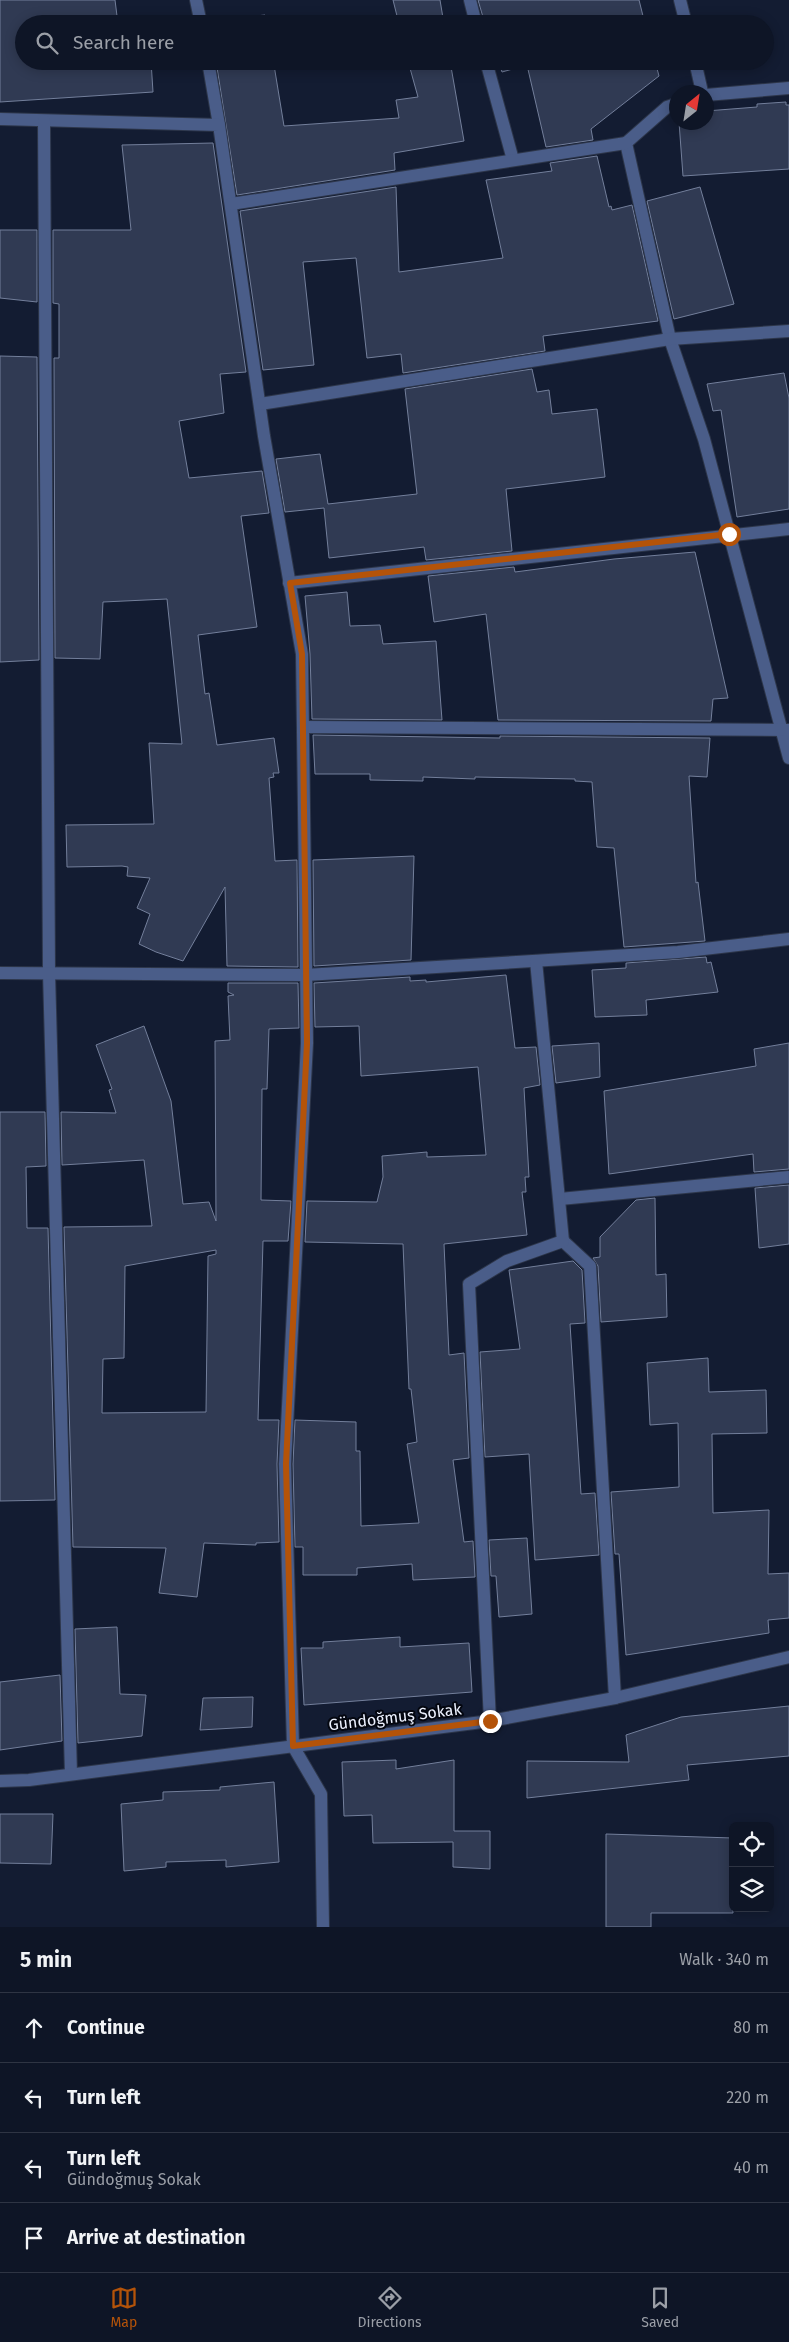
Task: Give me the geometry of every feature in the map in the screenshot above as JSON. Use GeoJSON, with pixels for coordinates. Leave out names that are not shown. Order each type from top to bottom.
{"type":"FeatureCollection","features":[{"type":"Feature","properties":{"kind":"street"},"geometry":{"type":"LineString","coordinates":[[196,0],[199,15]]}},
{"type":"Feature","properties":{"kind":"street"},"geometry":{"type":"LineString","coordinates":[[470,0],[474,15]]}},
{"type":"Feature","properties":{"kind":"street"},"geometry":{"type":"LineString","coordinates":[[680,0],[684,15]]}},
{"type":"Feature","properties":{"kind":"street"},"geometry":{"type":"LineString","coordinates":[[210,70],[260,404],[302,654],[307,1043],[286,1464],[293,1746],[321,1794],[323,1927]]}},
{"type":"Feature","properties":{"kind":"street"},"geometry":{"type":"LineString","coordinates":[[488,70],[513,160]]}},
{"type":"Feature","properties":{"kind":"street"},"geometry":{"type":"LineString","coordinates":[[697,70],[700,85]]}},
{"type":"Feature","properties":{"kind":"street"},"geometry":{"type":"LineString","coordinates":[[714,94],[789,88]]}},
{"type":"Feature","properties":{"kind":"street"},"geometry":{"type":"LineString","coordinates":[[231,204],[626,143],[669,106]]}},
{"type":"Feature","properties":{"kind":"street"},"geometry":{"type":"LineString","coordinates":[[0,119],[44,122],[219,125]]}},
{"type":"Feature","properties":{"kind":"street"},"geometry":{"type":"LineString","coordinates":[[44,122],[49,973],[72,1774]]}},
{"type":"Feature","properties":{"kind":"street"},"geometry":{"type":"LineString","coordinates":[[626,143],[670,339],[704,439],[785,730],[789,758]]}},
{"type":"Feature","properties":{"kind":"street"},"geometry":{"type":"LineString","coordinates":[[260,404],[670,339],[789,331]]}},
{"type":"Feature","properties":{"kind":"street"},"geometry":{"type":"LineString","coordinates":[[290,583],[789,529]]}},
{"type":"Feature","properties":{"kind":"street"},"geometry":{"type":"LineString","coordinates":[[303,727],[785,730]]}},
{"type":"Feature","properties":{"kind":"street"},"geometry":{"type":"LineString","coordinates":[[0,973],[306,975],[678,952],[789,939]]}},
{"type":"Feature","properties":{"kind":"street"},"geometry":{"type":"LineString","coordinates":[[536,961],[563,1241],[590,1266],[615,1698]]}},
{"type":"Feature","properties":{"kind":"street"},"geometry":{"type":"LineString","coordinates":[[560,1199],[789,1177]]}},
{"type":"Feature","properties":{"kind":"street"},"geometry":{"type":"LineString","coordinates":[[490,1721],[469,1284],[507,1261],[563,1241]]}},
{"type":"Feature","properties":{"kind":"street","name":"Gündoğmuş Sokak"},"geometry":{"type":"LineString","coordinates":[[0,1781],[29,1780],[490,1721],[615,1698],[789,1657]]}},
{"type":"Feature","properties":{"kind":"building"},"geometry":{"type":"Polygon","coordinates":[[[0,0],[115,0],[117,15],[15,15],[15,70],[152,70],[153,92],[0,102],[0,0]]]}},
{"type":"Feature","properties":{"kind":"building"},"geometry":{"type":"Polygon","coordinates":[[[393,0],[440,0],[442,15],[397,15],[393,0]]]}},
{"type":"Feature","properties":{"kind":"building"},"geometry":{"type":"Polygon","coordinates":[[[478,0],[639,0],[643,15],[482,15],[478,0]]]}},
{"type":"Feature","properties":{"kind":"building"},"geometry":{"type":"Polygon","coordinates":[[[217,70],[275,70],[284,126],[399,118],[396,100],[418,97],[410,70],[452,70],[464,141],[394,153],[395,170],[237,195],[217,70]]]}},
{"type":"Feature","properties":{"kind":"building"},"geometry":{"type":"Polygon","coordinates":[[[528,70],[657,70],[659,76],[591,129],[593,140],[546,147],[528,70]]]}},
{"type":"Feature","properties":{"kind":"building"},"geometry":{"type":"Polygon","coordinates":[[[786,102],[786,105],[789,105],[789,169],[683,176],[680,130],[714,130],[714,110],[757,107],[757,104],[786,102]]]}},
{"type":"Feature","properties":{"kind":"building"},"geometry":{"type":"Polygon","coordinates":[[[213,143],[246,372],[220,374],[224,413],[179,421],[189,478],[262,471],[269,513],[241,516],[257,627],[198,635],[205,694],[209,693],[217,745],[274,738],[279,773],[273,773],[274,777],[269,778],[275,861],[297,860],[298,967],[227,966],[225,887],[183,961],[139,944],[150,914],[137,908],[150,878],[127,876],[128,867],[122,866],[67,867],[66,825],[154,824],[149,743],[182,744],[167,599],[103,602],[100,659],[55,658],[54,358],[59,358],[59,304],[53,303],[53,230],[131,230],[122,145],[213,143]]]}},
{"type":"Feature","properties":{"kind":"building"},"geometry":{"type":"Polygon","coordinates":[[[597,156],[609,207],[611,206],[612,210],[632,205],[658,321],[543,336],[545,351],[403,373],[401,354],[367,358],[356,258],[303,262],[314,365],[263,370],[240,211],[396,187],[399,272],[503,258],[486,180],[552,171],[550,163],[597,156]]]}},
{"type":"Feature","properties":{"kind":"building"},"geometry":{"type":"Polygon","coordinates":[[[700,187],[734,304],[674,319],[647,201],[700,187]]]}},
{"type":"Feature","properties":{"kind":"building"},"geometry":{"type":"Polygon","coordinates":[[[0,230],[37,230],[37,302],[0,298],[0,230]]]}},
{"type":"Feature","properties":{"kind":"building"},"geometry":{"type":"Polygon","coordinates":[[[0,356],[37,357],[39,660],[0,662],[0,356]]]}},
{"type":"Feature","properties":{"kind":"building"},"geometry":{"type":"Polygon","coordinates":[[[532,369],[537,392],[549,390],[552,414],[597,409],[605,477],[506,489],[512,551],[426,560],[424,547],[329,558],[324,508],[285,512],[276,459],[320,454],[328,504],[417,494],[405,389],[532,369]]]}},
{"type":"Feature","properties":{"kind":"building"},"geometry":{"type":"Polygon","coordinates":[[[784,373],[789,398],[789,509],[737,517],[721,410],[713,411],[707,384],[784,373]]]}},
{"type":"Feature","properties":{"kind":"building"},"geometry":{"type":"Polygon","coordinates":[[[695,552],[728,698],[713,699],[711,721],[498,720],[486,614],[434,622],[428,576],[514,567],[515,572],[614,559],[695,552]]]}},
{"type":"Feature","properties":{"kind":"building"},"geometry":{"type":"Polygon","coordinates":[[[347,592],[350,626],[380,625],[383,644],[436,641],[442,720],[312,719],[310,654],[305,596],[347,592]]]}},
{"type":"Feature","properties":{"kind":"building"},"geometry":{"type":"Polygon","coordinates":[[[313,735],[500,738],[500,736],[710,738],[707,777],[689,776],[696,883],[698,882],[705,941],[624,947],[614,848],[597,847],[592,782],[575,781],[575,779],[475,777],[475,779],[423,777],[423,781],[370,780],[370,774],[315,774],[313,735]]]}},
{"type":"Feature","properties":{"kind":"building"},"geometry":{"type":"Polygon","coordinates":[[[414,856],[411,960],[314,966],[313,860],[414,856]]]}},
{"type":"Feature","properties":{"kind":"building"},"geometry":{"type":"Polygon","coordinates":[[[706,957],[707,963],[711,962],[718,992],[646,1000],[647,1015],[595,1017],[592,970],[626,968],[626,963],[706,957]]]}},
{"type":"Feature","properties":{"kind":"building"},"geometry":{"type":"Polygon","coordinates":[[[506,975],[515,1048],[536,1047],[540,1085],[524,1088],[529,1177],[525,1177],[526,1192],[522,1192],[527,1235],[444,1244],[449,1355],[464,1353],[469,1458],[453,1460],[464,1542],[473,1541],[475,1577],[413,1580],[412,1564],[357,1568],[357,1575],[303,1575],[303,1547],[295,1547],[293,1464],[295,1420],[356,1422],[356,1451],[360,1451],[361,1526],[419,1523],[407,1444],[417,1442],[411,1389],[409,1389],[403,1244],[305,1242],[307,1201],[377,1202],[383,1177],[382,1156],[427,1152],[427,1157],[486,1155],[478,1067],[361,1076],[359,1026],[315,1027],[314,983],[410,977],[410,981],[426,980],[426,982],[506,975]]]}},
{"type":"Feature","properties":{"kind":"building"},"geometry":{"type":"Polygon","coordinates":[[[228,983],[298,983],[299,1028],[269,1029],[267,1089],[262,1089],[261,1200],[291,1201],[288,1241],[263,1241],[258,1420],[279,1420],[277,1464],[279,1542],[256,1543],[256,1545],[204,1543],[197,1597],[159,1593],[166,1548],[73,1547],[64,1227],[152,1226],[144,1160],[62,1165],[61,1112],[116,1113],[109,1090],[112,1089],[96,1045],[144,1026],[171,1101],[183,1204],[209,1202],[216,1221],[215,1041],[230,1040],[228,996],[234,995],[228,992],[228,983]],[[216,1250],[125,1266],[124,1358],[103,1359],[102,1413],[206,1412],[208,1256],[216,1254],[216,1250]]]}},
{"type":"Feature","properties":{"kind":"building"},"geometry":{"type":"Polygon","coordinates":[[[599,1043],[600,1077],[556,1083],[552,1046],[599,1043]]]}},
{"type":"Feature","properties":{"kind":"building"},"geometry":{"type":"Polygon","coordinates":[[[789,1043],[789,1169],[754,1172],[753,1154],[609,1174],[604,1091],[756,1066],[754,1049],[789,1043]]]}},
{"type":"Feature","properties":{"kind":"building"},"geometry":{"type":"Polygon","coordinates":[[[0,1112],[45,1112],[46,1166],[26,1167],[27,1228],[48,1228],[55,1500],[0,1501],[0,1112]]]}},
{"type":"Feature","properties":{"kind":"building"},"geometry":{"type":"Polygon","coordinates":[[[789,1185],[789,1244],[759,1248],[755,1188],[789,1185]]]}},
{"type":"Feature","properties":{"kind":"building"},"geometry":{"type":"Polygon","coordinates":[[[655,1198],[656,1275],[666,1274],[667,1317],[601,1322],[598,1266],[593,1258],[600,1257],[600,1237],[636,1200],[655,1198]]]}},
{"type":"Feature","properties":{"kind":"building"},"geometry":{"type":"Polygon","coordinates":[[[573,1261],[582,1270],[585,1323],[570,1324],[581,1494],[595,1493],[599,1555],[535,1560],[529,1454],[485,1457],[480,1352],[520,1349],[509,1270],[573,1261]]]}},
{"type":"Feature","properties":{"kind":"building"},"geometry":{"type":"Polygon","coordinates":[[[708,1358],[709,1392],[766,1390],[767,1433],[712,1434],[713,1513],[769,1510],[768,1574],[789,1573],[789,1618],[768,1620],[769,1633],[626,1655],[619,1554],[615,1554],[611,1492],[679,1487],[678,1423],[650,1425],[647,1363],[708,1358]]]}},
{"type":"Feature","properties":{"kind":"building"},"geometry":{"type":"Polygon","coordinates":[[[527,1538],[532,1614],[499,1617],[496,1576],[491,1576],[489,1540],[527,1538]]]}},
{"type":"Feature","properties":{"kind":"building"},"geometry":{"type":"Polygon","coordinates":[[[117,1627],[120,1694],[146,1695],[142,1736],[78,1743],[75,1629],[117,1627]]]}},
{"type":"Feature","properties":{"kind":"building"},"geometry":{"type":"Polygon","coordinates":[[[400,1637],[400,1647],[469,1643],[472,1692],[304,1705],[301,1648],[323,1648],[323,1642],[400,1637]]]}},
{"type":"Feature","properties":{"kind":"building"},"geometry":{"type":"Polygon","coordinates":[[[60,1675],[62,1741],[0,1750],[0,1682],[60,1675]]]}},
{"type":"Feature","properties":{"kind":"building"},"geometry":{"type":"Polygon","coordinates":[[[253,1697],[252,1727],[200,1730],[203,1698],[253,1697]]]}},
{"type":"Feature","properties":{"kind":"building"},"geometry":{"type":"Polygon","coordinates":[[[789,1706],[789,1756],[687,1765],[689,1780],[527,1798],[527,1761],[629,1762],[626,1735],[681,1717],[789,1706]]]}},
{"type":"Feature","properties":{"kind":"building"},"geometry":{"type":"Polygon","coordinates":[[[396,1760],[396,1769],[454,1760],[454,1831],[490,1831],[490,1869],[453,1867],[453,1842],[373,1843],[372,1815],[344,1816],[342,1762],[396,1760]]]}},
{"type":"Feature","properties":{"kind":"building"},"geometry":{"type":"Polygon","coordinates":[[[274,1782],[279,1862],[226,1867],[226,1860],[166,1862],[166,1867],[124,1871],[121,1804],[163,1800],[163,1792],[220,1790],[220,1787],[274,1782]]]}},
{"type":"Feature","properties":{"kind":"building"},"geometry":{"type":"Polygon","coordinates":[[[0,1814],[53,1814],[51,1864],[0,1863],[0,1814]]]}},
{"type":"Feature","properties":{"kind":"building"},"geometry":{"type":"Polygon","coordinates":[[[606,1834],[729,1838],[729,1912],[733,1913],[651,1913],[651,1927],[606,1927],[606,1834]]]}},
{"type":"Feature","properties":{"kind":"route"},"geometry":{"type":"LineString","coordinates":[[490,1721],[293,1746],[286,1464],[307,1043],[302,654],[290,583],[729,534]]}}]}
